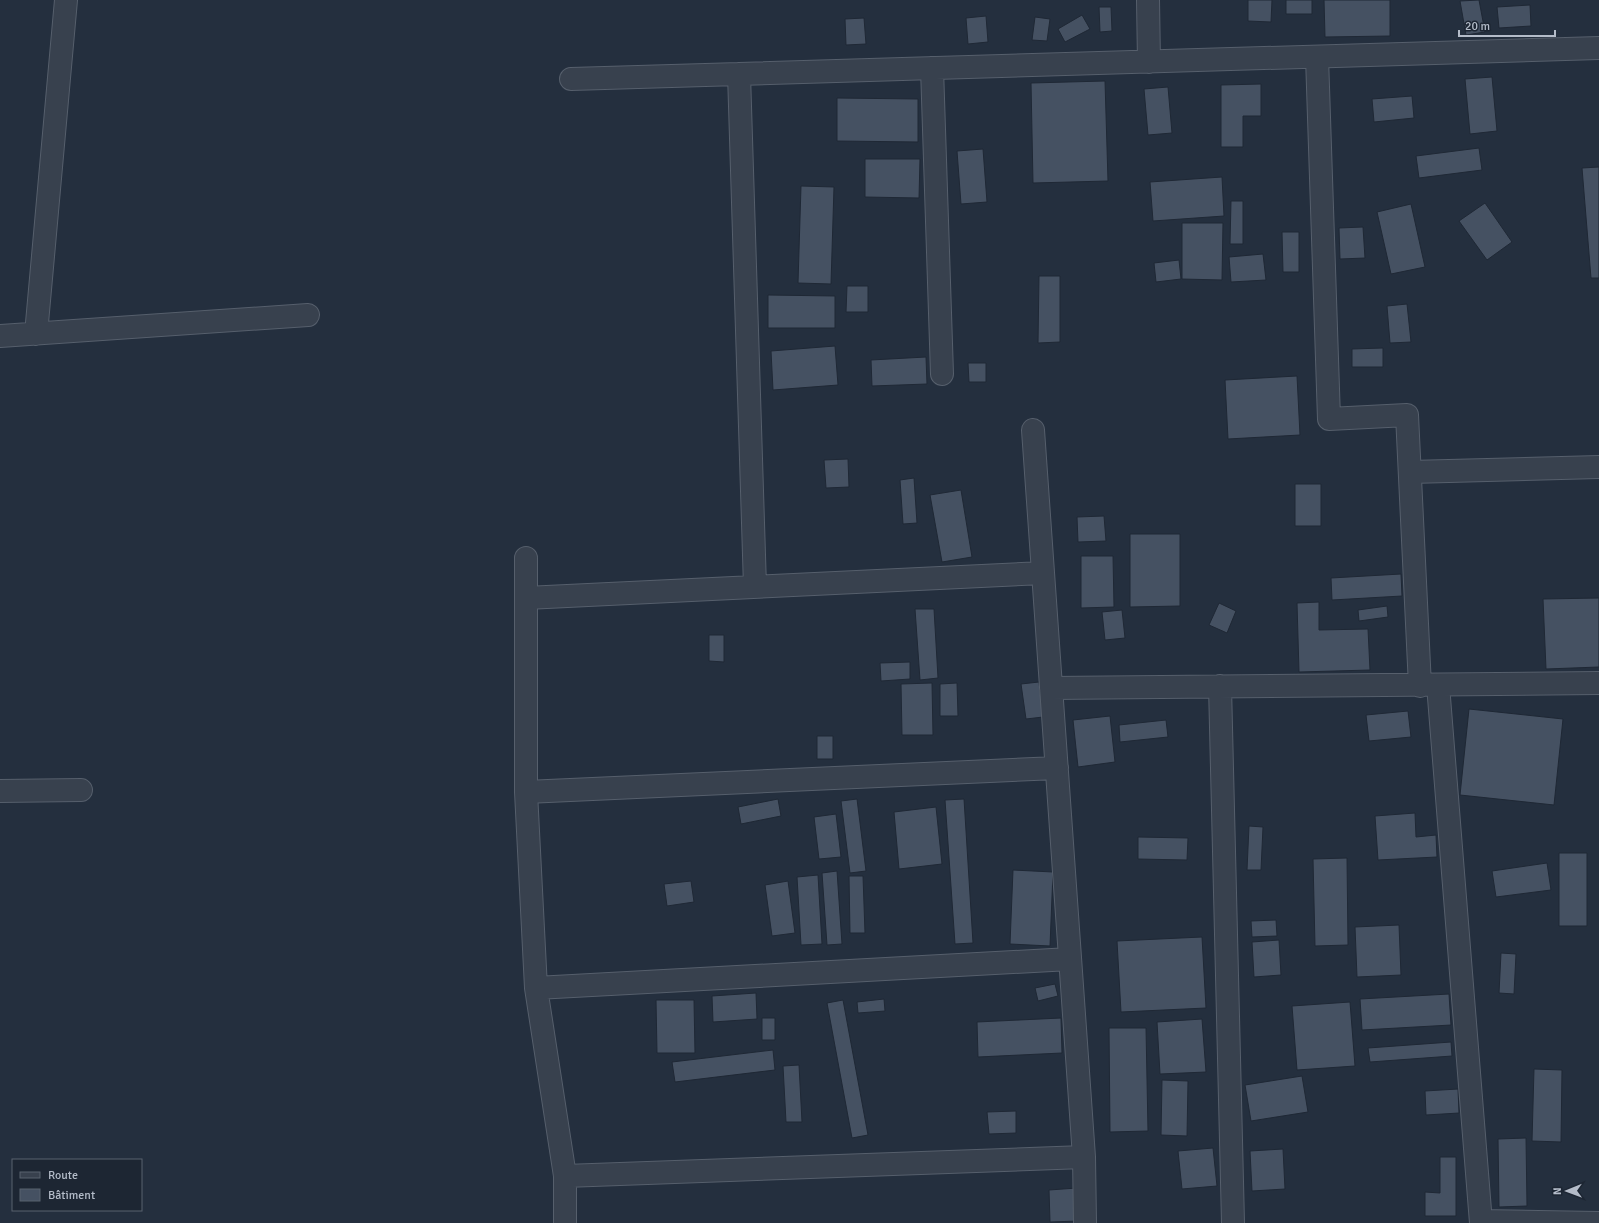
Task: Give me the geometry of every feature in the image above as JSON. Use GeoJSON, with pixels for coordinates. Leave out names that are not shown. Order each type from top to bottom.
{"type":"FeatureCollection","features":[{"type":"Feature","properties":{"kind":"street"},"geometry":{"type":"LineString","coordinates":[[36,334],[66,0]]}},
{"type":"Feature","properties":{"kind":"street"},"geometry":{"type":"LineString","coordinates":[[1148,0],[1149,62]]}},
{"type":"Feature","properties":{"kind":"street"},"geometry":{"type":"LineString","coordinates":[[571,79],[1599,48]]}},
{"type":"Feature","properties":{"kind":"street"},"geometry":{"type":"LineString","coordinates":[[1317,57],[1328,419],[1406,415],[1429,685],[1481,1222],[1599,1223]]}},
{"type":"Feature","properties":{"kind":"street"},"geometry":{"type":"LineString","coordinates":[[932,68],[942,374]]}},
{"type":"Feature","properties":{"kind":"street"},"geometry":{"type":"LineString","coordinates":[[739,74],[755,587]]}},
{"type":"Feature","properties":{"kind":"street"},"geometry":{"type":"LineString","coordinates":[[0,336],[308,315]]}},
{"type":"Feature","properties":{"kind":"street"},"geometry":{"type":"LineString","coordinates":[[1033,430],[1084,1157],[1085,1223]]}},
{"type":"Feature","properties":{"kind":"street"},"geometry":{"type":"LineString","coordinates":[[1410,472],[1599,467]]}},
{"type":"Feature","properties":{"kind":"street"},"geometry":{"type":"LineString","coordinates":[[526,558],[526,792],[536,988],[565,1176],[565,1223]]}},
{"type":"Feature","properties":{"kind":"street"},"geometry":{"type":"LineString","coordinates":[[526,598],[1043,573]]}},
{"type":"Feature","properties":{"kind":"street"},"geometry":{"type":"LineString","coordinates":[[1051,688],[1599,683]]}},
{"type":"Feature","properties":{"kind":"street"},"geometry":{"type":"LineString","coordinates":[[1220,686],[1233,1223]]}},
{"type":"Feature","properties":{"kind":"street"},"geometry":{"type":"LineString","coordinates":[[526,792],[1057,768]]}},
{"type":"Feature","properties":{"kind":"street"},"geometry":{"type":"LineString","coordinates":[[0,791],[82,790]]}},
{"type":"Feature","properties":{"kind":"street"},"geometry":{"type":"LineString","coordinates":[[536,988],[1070,959]]}},
{"type":"Feature","properties":{"kind":"street"},"geometry":{"type":"LineString","coordinates":[[565,1176],[1084,1157]]}},
{"type":"Feature","properties":{"kind":"building"},"geometry":{"type":"Polygon","coordinates":[[[1248,0],[1272,0],[1271,22],[1248,21],[1248,0]]]}},
{"type":"Feature","properties":{"kind":"building"},"geometry":{"type":"Polygon","coordinates":[[[1286,0],[1312,0],[1312,14],[1286,14],[1286,0]]]}},
{"type":"Feature","properties":{"kind":"building"},"geometry":{"type":"Polygon","coordinates":[[[1324,0],[1390,0],[1390,36],[1325,37],[1324,0]]]}},
{"type":"Feature","properties":{"kind":"building"},"geometry":{"type":"Polygon","coordinates":[[[1479,0],[1485,32],[1466,35],[1460,1],[1479,0]]]}},
{"type":"Feature","properties":{"kind":"building"},"geometry":{"type":"Polygon","coordinates":[[[1530,5],[1531,26],[1499,28],[1497,7],[1530,5]]]}},
{"type":"Feature","properties":{"kind":"building"},"geometry":{"type":"Polygon","coordinates":[[[1099,7],[1111,7],[1112,31],[1100,32],[1099,7]]]}},
{"type":"Feature","properties":{"kind":"building"},"geometry":{"type":"Polygon","coordinates":[[[1082,15],[1090,29],[1065,42],[1058,29],[1082,15]]]}},
{"type":"Feature","properties":{"kind":"building"},"geometry":{"type":"Polygon","coordinates":[[[986,16],[988,42],[968,44],[966,18],[986,16]]]}},
{"type":"Feature","properties":{"kind":"building"},"geometry":{"type":"Polygon","coordinates":[[[1035,17],[1050,19],[1047,41],[1032,40],[1035,17]]]}},
{"type":"Feature","properties":{"kind":"building"},"geometry":{"type":"Polygon","coordinates":[[[864,18],[866,44],[846,45],[845,19],[864,18]]]}},
{"type":"Feature","properties":{"kind":"building"},"geometry":{"type":"Polygon","coordinates":[[[1492,77],[1497,131],[1470,134],[1465,79],[1492,77]]]}},
{"type":"Feature","properties":{"kind":"building"},"geometry":{"type":"Polygon","coordinates":[[[1105,81],[1108,181],[1033,183],[1031,83],[1105,81]]]}},
{"type":"Feature","properties":{"kind":"building"},"geometry":{"type":"Polygon","coordinates":[[[1261,84],[1261,116],[1243,116],[1243,147],[1221,147],[1221,85],[1261,84]]]}},
{"type":"Feature","properties":{"kind":"building"},"geometry":{"type":"Polygon","coordinates":[[[1168,87],[1172,133],[1148,135],[1144,89],[1168,87]]]}},
{"type":"Feature","properties":{"kind":"building"},"geometry":{"type":"Polygon","coordinates":[[[1412,96],[1414,118],[1374,122],[1372,99],[1412,96]]]}},
{"type":"Feature","properties":{"kind":"building"},"geometry":{"type":"Polygon","coordinates":[[[837,98],[918,99],[918,142],[837,141],[837,98]]]}},
{"type":"Feature","properties":{"kind":"building"},"geometry":{"type":"Polygon","coordinates":[[[1479,148],[1482,170],[1419,178],[1416,156],[1479,148]]]}},
{"type":"Feature","properties":{"kind":"building"},"geometry":{"type":"Polygon","coordinates":[[[983,149],[987,202],[961,204],[957,151],[983,149]]]}},
{"type":"Feature","properties":{"kind":"building"},"geometry":{"type":"Polygon","coordinates":[[[865,159],[920,159],[919,198],[865,197],[865,159]]]}},
{"type":"Feature","properties":{"kind":"building"},"geometry":{"type":"Polygon","coordinates":[[[1599,167],[1599,278],[1591,278],[1582,168],[1599,167]]]}},
{"type":"Feature","properties":{"kind":"building"},"geometry":{"type":"Polygon","coordinates":[[[1222,177],[1224,216],[1153,221],[1150,182],[1222,177]]]}},
{"type":"Feature","properties":{"kind":"building"},"geometry":{"type":"Polygon","coordinates":[[[801,186],[834,187],[831,284],[798,283],[801,186]]]}},
{"type":"Feature","properties":{"kind":"building"},"geometry":{"type":"Polygon","coordinates":[[[1231,201],[1243,201],[1243,244],[1230,244],[1231,201]]]}},
{"type":"Feature","properties":{"kind":"building"},"geometry":{"type":"Polygon","coordinates":[[[1485,203],[1512,242],[1487,260],[1459,221],[1485,203]]]}},
{"type":"Feature","properties":{"kind":"building"},"geometry":{"type":"Polygon","coordinates":[[[1411,204],[1425,267],[1391,274],[1377,212],[1411,204]]]}},
{"type":"Feature","properties":{"kind":"building"},"geometry":{"type":"Polygon","coordinates":[[[1182,223],[1223,223],[1222,280],[1182,279],[1182,223]]]}},
{"type":"Feature","properties":{"kind":"building"},"geometry":{"type":"Polygon","coordinates":[[[1363,227],[1365,258],[1340,259],[1339,228],[1363,227]]]}},
{"type":"Feature","properties":{"kind":"building"},"geometry":{"type":"Polygon","coordinates":[[[1282,232],[1299,232],[1299,272],[1283,272],[1282,232]]]}},
{"type":"Feature","properties":{"kind":"building"},"geometry":{"type":"Polygon","coordinates":[[[1263,254],[1266,280],[1231,282],[1229,257],[1263,254]]]}},
{"type":"Feature","properties":{"kind":"building"},"geometry":{"type":"Polygon","coordinates":[[[1179,260],[1181,279],[1156,282],[1154,263],[1179,260]]]}},
{"type":"Feature","properties":{"kind":"building"},"geometry":{"type":"Polygon","coordinates":[[[1039,276],[1060,276],[1060,342],[1038,343],[1039,276]]]}},
{"type":"Feature","properties":{"kind":"building"},"geometry":{"type":"Polygon","coordinates":[[[847,286],[868,286],[868,312],[846,312],[847,286]]]}},
{"type":"Feature","properties":{"kind":"building"},"geometry":{"type":"Polygon","coordinates":[[[768,295],[835,296],[835,328],[768,328],[768,295]]]}},
{"type":"Feature","properties":{"kind":"building"},"geometry":{"type":"Polygon","coordinates":[[[1407,304],[1411,342],[1390,343],[1387,306],[1407,304]]]}},
{"type":"Feature","properties":{"kind":"building"},"geometry":{"type":"Polygon","coordinates":[[[835,346],[838,385],[773,390],[771,351],[835,346]]]}},
{"type":"Feature","properties":{"kind":"building"},"geometry":{"type":"Polygon","coordinates":[[[1383,348],[1383,367],[1352,367],[1352,349],[1383,348]]]}},
{"type":"Feature","properties":{"kind":"building"},"geometry":{"type":"Polygon","coordinates":[[[926,357],[927,384],[872,386],[871,360],[926,357]]]}},
{"type":"Feature","properties":{"kind":"building"},"geometry":{"type":"Polygon","coordinates":[[[968,363],[986,363],[986,382],[969,382],[968,363]]]}},
{"type":"Feature","properties":{"kind":"building"},"geometry":{"type":"Polygon","coordinates":[[[1297,376],[1300,435],[1228,439],[1225,380],[1297,376]]]}},
{"type":"Feature","properties":{"kind":"building"},"geometry":{"type":"Polygon","coordinates":[[[848,459],[849,487],[826,488],[824,460],[848,459]]]}},
{"type":"Feature","properties":{"kind":"building"},"geometry":{"type":"Polygon","coordinates":[[[914,478],[917,523],[903,524],[900,480],[914,478]]]}},
{"type":"Feature","properties":{"kind":"building"},"geometry":{"type":"Polygon","coordinates":[[[1295,484],[1321,484],[1321,526],[1295,526],[1295,484]]]}},
{"type":"Feature","properties":{"kind":"building"},"geometry":{"type":"Polygon","coordinates":[[[961,490],[972,557],[942,562],[930,495],[961,490]]]}},
{"type":"Feature","properties":{"kind":"building"},"geometry":{"type":"Polygon","coordinates":[[[1104,516],[1106,541],[1078,542],[1077,517],[1104,516]]]}},
{"type":"Feature","properties":{"kind":"building"},"geometry":{"type":"Polygon","coordinates":[[[1130,534],[1180,534],[1180,606],[1130,607],[1130,534]]]}},
{"type":"Feature","properties":{"kind":"building"},"geometry":{"type":"Polygon","coordinates":[[[1081,556],[1113,556],[1114,607],[1081,608],[1081,556]]]}},
{"type":"Feature","properties":{"kind":"building"},"geometry":{"type":"Polygon","coordinates":[[[1401,574],[1402,596],[1332,600],[1331,578],[1401,574]]]}},
{"type":"Feature","properties":{"kind":"building"},"geometry":{"type":"Polygon","coordinates":[[[1599,598],[1599,667],[1546,669],[1543,599],[1599,598]]]}},
{"type":"Feature","properties":{"kind":"building"},"geometry":{"type":"Polygon","coordinates":[[[1319,602],[1319,630],[1368,629],[1370,670],[1299,672],[1297,603],[1319,602]]]}},
{"type":"Feature","properties":{"kind":"building"},"geometry":{"type":"Polygon","coordinates":[[[1219,603],[1236,611],[1227,633],[1209,625],[1219,603]]]}},
{"type":"Feature","properties":{"kind":"building"},"geometry":{"type":"Polygon","coordinates":[[[1387,606],[1388,617],[1359,621],[1358,610],[1387,606]]]}},
{"type":"Feature","properties":{"kind":"building"},"geometry":{"type":"Polygon","coordinates":[[[915,609],[934,609],[938,678],[920,680],[915,609]]]}},
{"type":"Feature","properties":{"kind":"building"},"geometry":{"type":"Polygon","coordinates":[[[1122,610],[1125,638],[1105,640],[1102,612],[1122,610]]]}},
{"type":"Feature","properties":{"kind":"building"},"geometry":{"type":"Polygon","coordinates":[[[709,635],[724,635],[724,662],[709,661],[709,635]]]}},
{"type":"Feature","properties":{"kind":"building"},"geometry":{"type":"Polygon","coordinates":[[[910,662],[910,679],[881,681],[880,663],[910,662]]]}},
{"type":"Feature","properties":{"kind":"building"},"geometry":{"type":"Polygon","coordinates":[[[1039,682],[1043,717],[1026,719],[1021,684],[1039,682]]]}},
{"type":"Feature","properties":{"kind":"building"},"geometry":{"type":"Polygon","coordinates":[[[932,683],[933,735],[902,735],[901,684],[932,683]]]}},
{"type":"Feature","properties":{"kind":"building"},"geometry":{"type":"Polygon","coordinates":[[[957,683],[958,716],[940,716],[940,684],[957,683]]]}},
{"type":"Feature","properties":{"kind":"building"},"geometry":{"type":"Polygon","coordinates":[[[1469,709],[1563,719],[1554,805],[1460,795],[1469,709]]]}},
{"type":"Feature","properties":{"kind":"building"},"geometry":{"type":"Polygon","coordinates":[[[1408,711],[1411,737],[1369,741],[1366,715],[1408,711]]]}},
{"type":"Feature","properties":{"kind":"building"},"geometry":{"type":"Polygon","coordinates":[[[1110,716],[1115,762],[1078,767],[1073,720],[1110,716]]]}},
{"type":"Feature","properties":{"kind":"building"},"geometry":{"type":"Polygon","coordinates":[[[1166,720],[1168,737],[1120,742],[1119,725],[1166,720]]]}},
{"type":"Feature","properties":{"kind":"building"},"geometry":{"type":"Polygon","coordinates":[[[817,736],[833,736],[833,759],[817,759],[817,736]]]}},
{"type":"Feature","properties":{"kind":"building"},"geometry":{"type":"Polygon","coordinates":[[[778,799],[781,816],[741,824],[738,807],[778,799]]]}},
{"type":"Feature","properties":{"kind":"building"},"geometry":{"type":"Polygon","coordinates":[[[857,799],[866,871],[850,873],[841,801],[857,799]]]}},
{"type":"Feature","properties":{"kind":"building"},"geometry":{"type":"Polygon","coordinates":[[[964,799],[973,943],[955,944],[945,800],[964,799]]]}},
{"type":"Feature","properties":{"kind":"building"},"geometry":{"type":"Polygon","coordinates":[[[936,807],[942,864],[899,869],[894,812],[936,807]]]}},
{"type":"Feature","properties":{"kind":"building"},"geometry":{"type":"Polygon","coordinates":[[[1415,813],[1416,837],[1436,835],[1437,857],[1378,860],[1375,816],[1415,813]]]}},
{"type":"Feature","properties":{"kind":"building"},"geometry":{"type":"Polygon","coordinates":[[[836,814],[841,857],[819,859],[814,817],[836,814]]]}},
{"type":"Feature","properties":{"kind":"building"},"geometry":{"type":"Polygon","coordinates":[[[1249,826],[1263,827],[1261,870],[1247,870],[1249,826]]]}},
{"type":"Feature","properties":{"kind":"building"},"geometry":{"type":"Polygon","coordinates":[[[1138,837],[1188,838],[1187,860],[1138,859],[1138,837]]]}},
{"type":"Feature","properties":{"kind":"building"},"geometry":{"type":"Polygon","coordinates":[[[1559,853],[1587,853],[1587,926],[1559,926],[1559,853]]]}},
{"type":"Feature","properties":{"kind":"building"},"geometry":{"type":"Polygon","coordinates":[[[1347,858],[1348,945],[1315,946],[1313,859],[1347,858]]]}},
{"type":"Feature","properties":{"kind":"building"},"geometry":{"type":"Polygon","coordinates":[[[1547,863],[1551,890],[1496,897],[1492,871],[1547,863]]]}},
{"type":"Feature","properties":{"kind":"building"},"geometry":{"type":"Polygon","coordinates":[[[1013,870],[1053,872],[1050,946],[1010,944],[1013,870]]]}},
{"type":"Feature","properties":{"kind":"building"},"geometry":{"type":"Polygon","coordinates":[[[837,871],[842,944],[827,945],[822,873],[837,871]]]}},
{"type":"Feature","properties":{"kind":"building"},"geometry":{"type":"Polygon","coordinates":[[[818,875],[822,944],[801,945],[797,877],[818,875]]]}},
{"type":"Feature","properties":{"kind":"building"},"geometry":{"type":"Polygon","coordinates":[[[849,876],[863,876],[865,933],[850,933],[849,876]]]}},
{"type":"Feature","properties":{"kind":"building"},"geometry":{"type":"Polygon","coordinates":[[[691,881],[694,902],[667,906],[664,884],[691,881]]]}},
{"type":"Feature","properties":{"kind":"building"},"geometry":{"type":"Polygon","coordinates":[[[788,881],[795,933],[772,936],[765,885],[788,881]]]}},
{"type":"Feature","properties":{"kind":"building"},"geometry":{"type":"Polygon","coordinates":[[[1276,920],[1277,936],[1252,937],[1251,921],[1276,920]]]}},
{"type":"Feature","properties":{"kind":"building"},"geometry":{"type":"Polygon","coordinates":[[[1399,925],[1401,975],[1357,977],[1355,927],[1399,925]]]}},
{"type":"Feature","properties":{"kind":"building"},"geometry":{"type":"Polygon","coordinates":[[[1202,937],[1206,1008],[1121,1012],[1117,941],[1202,937]]]}},
{"type":"Feature","properties":{"kind":"building"},"geometry":{"type":"Polygon","coordinates":[[[1279,940],[1281,975],[1254,977],[1252,942],[1279,940]]]}},
{"type":"Feature","properties":{"kind":"building"},"geometry":{"type":"Polygon","coordinates":[[[1501,953],[1516,954],[1514,994],[1499,993],[1501,953]]]}},
{"type":"Feature","properties":{"kind":"building"},"geometry":{"type":"Polygon","coordinates":[[[1055,984],[1058,996],[1038,1001],[1035,988],[1055,984]]]}},
{"type":"Feature","properties":{"kind":"building"},"geometry":{"type":"Polygon","coordinates":[[[756,993],[757,1019],[713,1022],[712,996],[756,993]]]}},
{"type":"Feature","properties":{"kind":"building"},"geometry":{"type":"Polygon","coordinates":[[[1449,994],[1451,1025],[1362,1030],[1360,999],[1449,994]]]}},
{"type":"Feature","properties":{"kind":"building"},"geometry":{"type":"Polygon","coordinates":[[[884,999],[885,1011],[858,1013],[857,1002],[884,999]]]}},
{"type":"Feature","properties":{"kind":"building"},"geometry":{"type":"Polygon","coordinates":[[[656,1000],[694,1000],[695,1053],[657,1053],[656,1000]]]}},
{"type":"Feature","properties":{"kind":"building"},"geometry":{"type":"Polygon","coordinates":[[[843,1000],[868,1135],[852,1138],[827,1003],[843,1000]]]}},
{"type":"Feature","properties":{"kind":"building"},"geometry":{"type":"Polygon","coordinates":[[[1350,1002],[1355,1066],[1297,1070],[1292,1006],[1350,1002]]]}},
{"type":"Feature","properties":{"kind":"building"},"geometry":{"type":"Polygon","coordinates":[[[762,1018],[775,1018],[775,1040],[762,1040],[762,1018]]]}},
{"type":"Feature","properties":{"kind":"building"},"geometry":{"type":"Polygon","coordinates":[[[1061,1018],[1062,1053],[978,1057],[977,1022],[1061,1018]]]}},
{"type":"Feature","properties":{"kind":"building"},"geometry":{"type":"Polygon","coordinates":[[[1202,1019],[1206,1072],[1160,1074],[1157,1022],[1202,1019]]]}},
{"type":"Feature","properties":{"kind":"building"},"geometry":{"type":"Polygon","coordinates":[[[1109,1028],[1146,1028],[1148,1131],[1110,1132],[1109,1028]]]}},
{"type":"Feature","properties":{"kind":"building"},"geometry":{"type":"Polygon","coordinates":[[[1451,1042],[1452,1056],[1370,1062],[1368,1048],[1451,1042]]]}},
{"type":"Feature","properties":{"kind":"building"},"geometry":{"type":"Polygon","coordinates":[[[773,1050],[775,1070],[675,1082],[672,1062],[773,1050]]]}},
{"type":"Feature","properties":{"kind":"building"},"geometry":{"type":"Polygon","coordinates":[[[799,1065],[802,1122],[786,1122],[783,1066],[799,1065]]]}},
{"type":"Feature","properties":{"kind":"building"},"geometry":{"type":"Polygon","coordinates":[[[1534,1069],[1562,1070],[1561,1142],[1532,1141],[1534,1069]]]}},
{"type":"Feature","properties":{"kind":"building"},"geometry":{"type":"Polygon","coordinates":[[[1302,1076],[1308,1112],[1251,1121],[1245,1085],[1302,1076]]]}},
{"type":"Feature","properties":{"kind":"building"},"geometry":{"type":"Polygon","coordinates":[[[1162,1080],[1188,1081],[1187,1136],[1161,1135],[1162,1080]]]}},
{"type":"Feature","properties":{"kind":"building"},"geometry":{"type":"Polygon","coordinates":[[[1458,1089],[1459,1113],[1426,1115],[1425,1091],[1458,1089]]]}},
{"type":"Feature","properties":{"kind":"building"},"geometry":{"type":"Polygon","coordinates":[[[1016,1111],[1016,1133],[989,1134],[987,1112],[1016,1111]]]}},
{"type":"Feature","properties":{"kind":"building"},"geometry":{"type":"Polygon","coordinates":[[[1526,1138],[1527,1206],[1499,1207],[1498,1139],[1526,1138]]]}},
{"type":"Feature","properties":{"kind":"building"},"geometry":{"type":"Polygon","coordinates":[[[1213,1148],[1217,1186],[1182,1189],[1178,1151],[1213,1148]]]}},
{"type":"Feature","properties":{"kind":"building"},"geometry":{"type":"Polygon","coordinates":[[[1283,1149],[1285,1189],[1252,1191],[1250,1151],[1283,1149]]]}},
{"type":"Feature","properties":{"kind":"building"},"geometry":{"type":"Polygon","coordinates":[[[1440,1157],[1456,1157],[1456,1216],[1425,1216],[1425,1192],[1440,1193],[1440,1157]]]}},
{"type":"Feature","properties":{"kind":"building"},"geometry":{"type":"Polygon","coordinates":[[[1077,1188],[1079,1221],[1050,1222],[1049,1190],[1077,1188]]]}}]}
